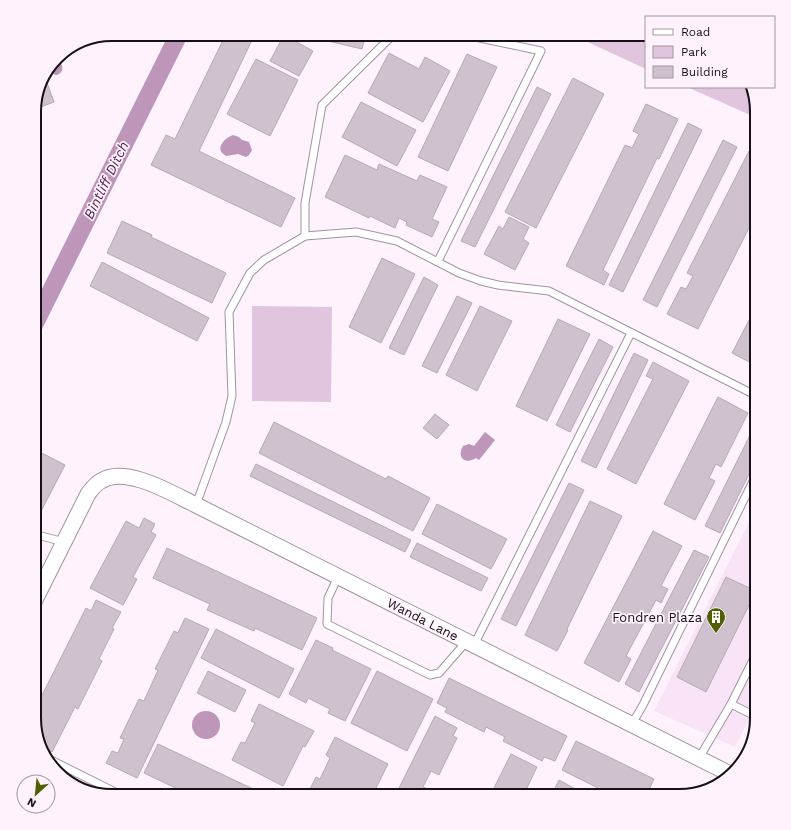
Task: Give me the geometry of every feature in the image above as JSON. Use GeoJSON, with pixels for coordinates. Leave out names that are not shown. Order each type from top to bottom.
{"type":"FeatureCollection","features":[{"type":"Feature","properties":{"kind":"street","name":"Wanda Lane"},"geometry":{"type":"LineString","coordinates":[[64,542],[88,494],[94,486],[102,480],[111,477],[136,479],[156,486],[196,505],[725,772]]}},
{"type":"Feature","properties":{"kind":"street"},"geometry":{"type":"LineString","coordinates":[[41,588],[64,542]]}},
{"type":"Feature","properties":{"kind":"lane"},"geometry":{"type":"LineString","coordinates":[[305,236],[306,203],[322,105],[387,41]]}},
{"type":"Feature","properties":{"kind":"lane"},"geometry":{"type":"LineString","coordinates":[[438,262],[541,51],[494,41]]}},
{"type":"Feature","properties":{"kind":"lane"},"geometry":{"type":"LineString","coordinates":[[196,505],[226,422],[232,396],[230,312],[250,273],[264,260],[305,236],[356,232],[397,241],[459,273],[481,281],[498,285],[549,291],[750,392]]}},
{"type":"Feature","properties":{"kind":"lane"},"geometry":{"type":"LineString","coordinates":[[338,577],[328,598],[327,624],[430,675],[439,673],[471,643],[631,333]]}},
{"type":"Feature","properties":{"kind":"lane"},"geometry":{"type":"LineString","coordinates":[[632,724],[750,487]]}},
{"type":"Feature","properties":{"kind":"lane"},"geometry":{"type":"LineString","coordinates":[[41,536],[64,542]]}},
{"type":"Feature","properties":{"kind":"lane"},"geometry":{"type":"LineString","coordinates":[[699,758],[731,704],[750,666]]}},
{"type":"Feature","properties":{"kind":"lane"},"geometry":{"type":"LineString","coordinates":[[731,704],[750,714]]}},
{"type":"Feature","properties":{"kind":"lane"},"geometry":{"type":"LineString","coordinates":[[58,763],[109,789]]}},
{"type":"Feature","properties":{"kind":"shaded area"},"geometry":{"type":"Polygon","coordinates":[[[61,63],[62,72],[55,75],[53,73],[61,63]]]}},
{"type":"Feature","properties":{"kind":"shaded area"},"geometry":{"type":"Polygon","coordinates":[[[233,135],[249,142],[252,150],[249,155],[246,157],[238,154],[226,156],[221,152],[220,149],[222,144],[233,135]]]}},
{"type":"Feature","properties":{"kind":"shaded area"},"geometry":{"type":"Polygon","coordinates":[[[485,432],[495,440],[479,460],[476,458],[469,461],[463,459],[461,457],[461,450],[463,446],[469,444],[474,446],[485,432]]]}},
{"type":"Feature","properties":{"kind":"shaded area"},"geometry":{"type":"Polygon","coordinates":[[[750,520],[750,717],[735,747],[654,711],[750,520]]]}},
{"type":"Feature","properties":{"kind":"shaded area"},"geometry":{"type":"Polygon","coordinates":[[[206,711],[216,715],[220,725],[216,735],[206,739],[196,735],[192,725],[196,715],[206,711]]]}},
{"type":"Feature","properties":{"kind":"green space"},"geometry":{"type":"Polygon","coordinates":[[[585,41],[645,41],[645,69],[585,41]]]}},
{"type":"Feature","properties":{"kind":"green space"},"geometry":{"type":"Polygon","coordinates":[[[689,88],[746,88],[748,94],[750,115],[689,88]]]}},
{"type":"Feature","properties":{"kind":"green space"},"geometry":{"type":"Polygon","coordinates":[[[252,306],[332,307],[331,402],[252,401],[252,306]]]}},
{"type":"Feature","properties":{"kind":"building"},"geometry":{"type":"Polygon","coordinates":[[[223,41],[252,41],[199,151],[295,198],[281,227],[151,165],[166,135],[175,139],[223,41]]]}},
{"type":"Feature","properties":{"kind":"building"},"geometry":{"type":"Polygon","coordinates":[[[281,41],[295,41],[313,51],[299,76],[270,61],[281,41]]]}},
{"type":"Feature","properties":{"kind":"building"},"geometry":{"type":"Polygon","coordinates":[[[328,41],[364,41],[362,49],[328,41]]]}},
{"type":"Feature","properties":{"kind":"building"},"geometry":{"type":"Polygon","coordinates":[[[389,53],[419,69],[425,57],[450,71],[423,122],[368,93],[389,53]]]}},
{"type":"Feature","properties":{"kind":"building"},"geometry":{"type":"Polygon","coordinates":[[[467,54],[497,67],[448,171],[418,157],[467,54]]]}},
{"type":"Feature","properties":{"kind":"building"},"geometry":{"type":"Polygon","coordinates":[[[256,59],[298,80],[270,136],[227,114],[256,59]]]}},
{"type":"Feature","properties":{"kind":"building"},"geometry":{"type":"Polygon","coordinates":[[[573,78],[604,94],[536,228],[505,212],[573,78]]]}},
{"type":"Feature","properties":{"kind":"building"},"geometry":{"type":"Polygon","coordinates":[[[47,83],[54,102],[41,107],[43,94],[47,83]]]}},
{"type":"Feature","properties":{"kind":"building"},"geometry":{"type":"Polygon","coordinates":[[[537,87],[551,94],[475,247],[461,241],[537,87]]]}},
{"type":"Feature","properties":{"kind":"building"},"geometry":{"type":"Polygon","coordinates":[[[361,102],[416,130],[397,166],[342,137],[361,102]]]}},
{"type":"Feature","properties":{"kind":"building"},"geometry":{"type":"Polygon","coordinates":[[[646,104],[678,119],[659,159],[657,158],[603,270],[609,274],[604,285],[566,266],[625,145],[632,148],[639,134],[633,131],[646,104]]]}},
{"type":"Feature","properties":{"kind":"building"},"geometry":{"type":"Polygon","coordinates":[[[688,123],[702,130],[623,292],[609,285],[688,123]]]}},
{"type":"Feature","properties":{"kind":"building"},"geometry":{"type":"Polygon","coordinates":[[[723,140],[737,147],[657,307],[643,300],[723,140]]]}},
{"type":"Feature","properties":{"kind":"building"},"geometry":{"type":"Polygon","coordinates":[[[750,152],[750,226],[698,329],[667,314],[681,287],[686,289],[693,276],[687,273],[750,152]]]}},
{"type":"Feature","properties":{"kind":"building"},"geometry":{"type":"Polygon","coordinates":[[[345,155],[377,170],[379,164],[417,181],[420,175],[447,187],[432,219],[439,222],[432,237],[406,225],[407,222],[399,218],[395,228],[370,216],[369,218],[325,197],[345,155]]]}},
{"type":"Feature","properties":{"kind":"building"},"geometry":{"type":"Polygon","coordinates":[[[509,217],[529,227],[523,239],[529,243],[515,270],[484,254],[499,226],[503,229],[509,217]]]}},
{"type":"Feature","properties":{"kind":"building"},"geometry":{"type":"Polygon","coordinates":[[[122,221],[152,235],[151,237],[226,273],[212,303],[107,253],[122,221]]]}},
{"type":"Feature","properties":{"kind":"building"},"geometry":{"type":"Polygon","coordinates":[[[382,258],[415,274],[381,343],[349,327],[382,258]]]}},
{"type":"Feature","properties":{"kind":"building"},"geometry":{"type":"Polygon","coordinates":[[[102,262],[209,318],[197,341],[90,286],[102,262]]]}},
{"type":"Feature","properties":{"kind":"building"},"geometry":{"type":"Polygon","coordinates":[[[424,277],[438,285],[404,355],[389,348],[424,277]]]}},
{"type":"Feature","properties":{"kind":"building"},"geometry":{"type":"Polygon","coordinates":[[[457,296],[472,303],[437,373],[422,366],[457,296]]]}},
{"type":"Feature","properties":{"kind":"building"},"geometry":{"type":"Polygon","coordinates":[[[480,306],[512,321],[477,391],[446,375],[480,306]]]}},
{"type":"Feature","properties":{"kind":"building"},"geometry":{"type":"Polygon","coordinates":[[[750,318],[750,362],[732,353],[750,318]]]}},
{"type":"Feature","properties":{"kind":"building"},"geometry":{"type":"Polygon","coordinates":[[[558,319],[590,334],[547,421],[516,406],[558,319]]]}},
{"type":"Feature","properties":{"kind":"building"},"geometry":{"type":"Polygon","coordinates":[[[599,339],[613,347],[570,432],[556,425],[599,339]]]}},
{"type":"Feature","properties":{"kind":"building"},"geometry":{"type":"Polygon","coordinates":[[[634,353],[648,360],[596,468],[581,461],[634,353]]]}},
{"type":"Feature","properties":{"kind":"building"},"geometry":{"type":"Polygon","coordinates":[[[653,362],[689,381],[636,484],[607,469],[653,379],[646,376],[653,362]]]}},
{"type":"Feature","properties":{"kind":"building"},"geometry":{"type":"Polygon","coordinates":[[[718,397],[748,413],[721,467],[716,464],[709,478],[715,481],[695,520],[664,504],[718,397]]]}},
{"type":"Feature","properties":{"kind":"building"},"geometry":{"type":"Polygon","coordinates":[[[435,414],[449,425],[437,439],[423,428],[435,414]]]}},
{"type":"Feature","properties":{"kind":"building"},"geometry":{"type":"Polygon","coordinates":[[[274,422],[386,479],[388,476],[430,498],[413,531],[259,453],[274,422]]]}},
{"type":"Feature","properties":{"kind":"building"},"geometry":{"type":"Polygon","coordinates":[[[750,435],[750,472],[720,533],[705,526],[750,435]]]}},
{"type":"Feature","properties":{"kind":"building"},"geometry":{"type":"Polygon","coordinates":[[[41,453],[65,465],[41,511],[41,453]]]}},
{"type":"Feature","properties":{"kind":"building"},"geometry":{"type":"Polygon","coordinates":[[[256,464],[411,540],[405,552],[250,476],[256,464]]]}},
{"type":"Feature","properties":{"kind":"building"},"geometry":{"type":"Polygon","coordinates":[[[569,483],[584,490],[516,626],[501,619],[569,483]]]}},
{"type":"Feature","properties":{"kind":"building"},"geometry":{"type":"Polygon","coordinates":[[[590,501],[622,516],[557,651],[525,635],[590,501]]]}},
{"type":"Feature","properties":{"kind":"building"},"geometry":{"type":"Polygon","coordinates":[[[437,504],[507,539],[491,569],[422,534],[437,504]]]}},
{"type":"Feature","properties":{"kind":"building"},"geometry":{"type":"Polygon","coordinates":[[[144,518],[155,524],[151,532],[156,535],[133,577],[137,579],[123,605],[90,588],[126,521],[139,528],[144,518]]]}},
{"type":"Feature","properties":{"kind":"building"},"geometry":{"type":"Polygon","coordinates":[[[653,531],[682,546],[661,586],[668,589],[661,603],[656,600],[626,656],[631,659],[619,682],[584,663],[653,531]]]}},
{"type":"Feature","properties":{"kind":"building"},"geometry":{"type":"Polygon","coordinates":[[[417,543],[488,578],[481,591],[410,557],[417,543]]]}},
{"type":"Feature","properties":{"kind":"building"},"geometry":{"type":"Polygon","coordinates":[[[167,548],[317,618],[302,650],[255,628],[254,631],[207,610],[210,604],[153,578],[167,548]]]}},
{"type":"Feature","properties":{"kind":"building"},"geometry":{"type":"Polygon","coordinates":[[[694,550],[709,557],[639,692],[625,684],[694,550]]]}},
{"type":"Feature","properties":{"kind":"building","name":"Fondren Plaza"},"geometry":{"type":"Polygon","coordinates":[[[726,577],[750,588],[750,603],[706,692],[677,677],[726,577]]]}},
{"type":"Feature","properties":{"kind":"building"},"geometry":{"type":"Polygon","coordinates":[[[96,600],[121,612],[112,628],[114,629],[99,659],[102,661],[78,709],[75,707],[52,752],[48,750],[42,732],[41,697],[86,608],[91,611],[96,600]]]}},
{"type":"Feature","properties":{"kind":"building"},"geometry":{"type":"Polygon","coordinates":[[[185,618],[209,629],[137,778],[106,763],[112,751],[118,753],[124,739],[120,738],[139,699],[144,701],[158,670],[155,669],[174,631],[178,633],[185,618]]]}},
{"type":"Feature","properties":{"kind":"building"},"geometry":{"type":"Polygon","coordinates":[[[216,629],[294,669],[279,698],[201,658],[216,629]]]}},
{"type":"Feature","properties":{"kind":"building"},"geometry":{"type":"Polygon","coordinates":[[[316,640],[333,648],[332,650],[371,669],[345,721],[328,713],[330,709],[308,698],[306,703],[289,694],[316,640]]]}},
{"type":"Feature","properties":{"kind":"building"},"geometry":{"type":"Polygon","coordinates":[[[208,671],[246,690],[235,712],[197,693],[208,671]]]}},
{"type":"Feature","properties":{"kind":"building"},"geometry":{"type":"Polygon","coordinates":[[[377,671],[433,699],[407,751],[351,723],[377,671]]]}},
{"type":"Feature","properties":{"kind":"building"},"geometry":{"type":"Polygon","coordinates":[[[449,678],[567,736],[555,761],[544,757],[542,761],[503,741],[505,737],[486,727],[484,732],[445,712],[447,708],[437,703],[449,678]]]}},
{"type":"Feature","properties":{"kind":"building"},"geometry":{"type":"Polygon","coordinates":[[[259,704],[314,731],[305,747],[303,746],[283,786],[232,760],[241,742],[245,743],[255,723],[251,721],[259,704]]]}},
{"type":"Feature","properties":{"kind":"building"},"geometry":{"type":"Polygon","coordinates":[[[435,716],[457,728],[453,736],[457,738],[439,775],[431,771],[423,787],[428,789],[398,789],[435,716]]]}},
{"type":"Feature","properties":{"kind":"building"},"geometry":{"type":"Polygon","coordinates":[[[335,737],[388,764],[376,789],[310,789],[316,777],[320,779],[330,758],[326,755],[335,737]]]}},
{"type":"Feature","properties":{"kind":"building"},"geometry":{"type":"Polygon","coordinates":[[[576,741],[654,779],[649,789],[600,789],[562,770],[576,741]]]}},
{"type":"Feature","properties":{"kind":"building"},"geometry":{"type":"Polygon","coordinates":[[[158,744],[253,789],[178,789],[144,773],[158,744]]]}},
{"type":"Feature","properties":{"kind":"building"},"geometry":{"type":"Polygon","coordinates":[[[511,754],[537,767],[526,789],[494,789],[511,754]]]}},
{"type":"Feature","properties":{"kind":"building"},"geometry":{"type":"Polygon","coordinates":[[[559,780],[575,789],[554,789],[559,780]]]}},
{"type":"Feature","properties":{"kind":"waterway","name":"Bintliff Ditch"},"geometry":{"type":"LineString","coordinates":[[41,311],[176,41]]}},
{"type":"Feature","properties":{"kind":"place","name":"Fondren Plaza"},"geometry":{"type":"Point","coordinates":[716,634]}}]}
